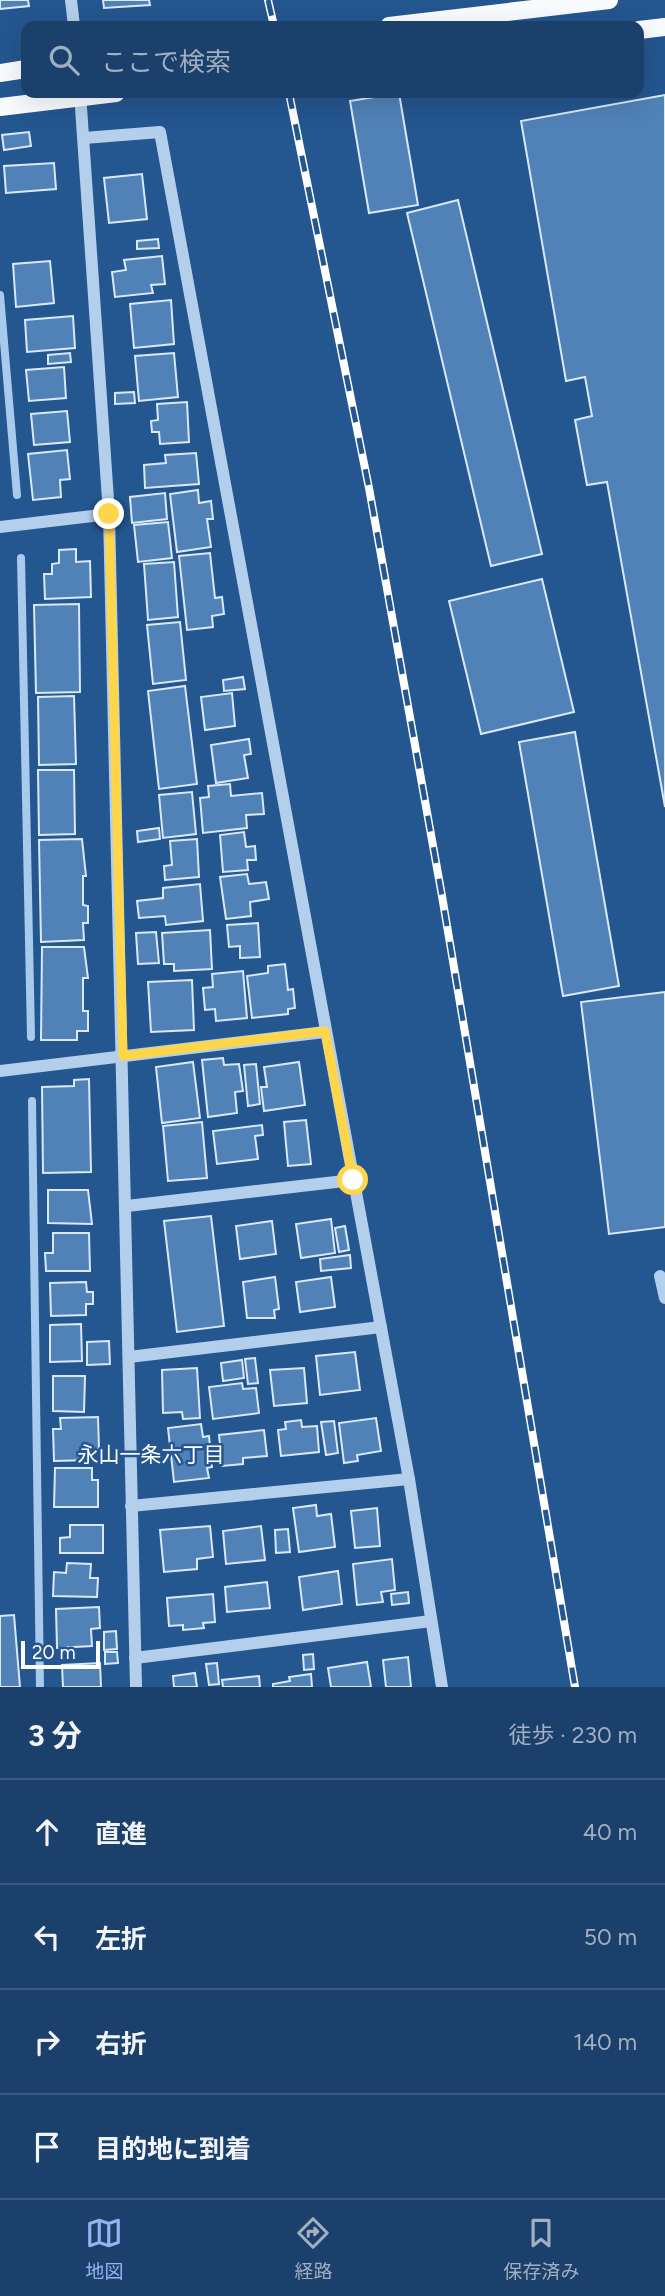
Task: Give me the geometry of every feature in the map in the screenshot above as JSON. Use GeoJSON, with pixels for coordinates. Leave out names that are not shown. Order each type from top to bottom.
{"type":"FeatureCollection","features":[{"type":"Feature","properties":{"kind":"main road"},"geometry":{"type":"LineString","coordinates":[[431,21],[609,0]]}},
{"type":"Feature","properties":{"kind":"main road"},"geometry":{"type":"LineString","coordinates":[[644,29],[665,26]]}},
{"type":"Feature","properties":{"kind":"main road"},"geometry":{"type":"LineString","coordinates":[[0,73],[21,70]]}},
{"type":"Feature","properties":{"kind":"main road"},"geometry":{"type":"LineString","coordinates":[[0,107],[75,98]]}},
{"type":"Feature","properties":{"kind":"street"},"geometry":{"type":"LineString","coordinates":[[72,0],[74,21]]}},
{"type":"Feature","properties":{"kind":"street"},"geometry":{"type":"LineString","coordinates":[[80,98],[109,514],[136,1687]]}},
{"type":"Feature","properties":{"kind":"street"},"geometry":{"type":"LineString","coordinates":[[84,138],[160,132],[410,1479],[442,1687]]}},
{"type":"Feature","properties":{"kind":"street"},"geometry":{"type":"LineString","coordinates":[[0,527],[109,514]]}},
{"type":"Feature","properties":{"kind":"street"},"geometry":{"type":"LineString","coordinates":[[0,1072],[325,1031]]}},
{"type":"Feature","properties":{"kind":"street"},"geometry":{"type":"LineString","coordinates":[[127,1206],[353,1180]]}},
{"type":"Feature","properties":{"kind":"street"},"geometry":{"type":"LineString","coordinates":[[660,1276],[665,1298]]}},
{"type":"Feature","properties":{"kind":"street"},"geometry":{"type":"LineString","coordinates":[[129,1357],[381,1326]]}},
{"type":"Feature","properties":{"kind":"street"},"geometry":{"type":"LineString","coordinates":[[131,1506],[410,1479]]}},
{"type":"Feature","properties":{"kind":"street"},"geometry":{"type":"LineString","coordinates":[[135,1658],[431,1621]]}},
{"type":"Feature","properties":{"kind":"building"},"geometry":{"type":"Polygon","coordinates":[[[0,0],[28,0],[29,6],[0,9],[0,0]]]}},
{"type":"Feature","properties":{"kind":"building"},"geometry":{"type":"Polygon","coordinates":[[[103,0],[149,0],[150,5],[104,8],[103,0]]]}},
{"type":"Feature","properties":{"kind":"building"},"geometry":{"type":"Polygon","coordinates":[[[665,95],[665,807],[607,482],[587,485],[575,420],[592,416],[585,377],[566,381],[521,121],[665,95]]]}},
{"type":"Feature","properties":{"kind":"building"},"geometry":{"type":"Polygon","coordinates":[[[400,98],[418,205],[369,213],[350,101],[400,98]]]}},
{"type":"Feature","properties":{"kind":"building"},"geometry":{"type":"Polygon","coordinates":[[[29,132],[31,146],[4,150],[2,135],[29,132]]]}},
{"type":"Feature","properties":{"kind":"building"},"geometry":{"type":"Polygon","coordinates":[[[54,163],[56,189],[6,193],[4,166],[54,163]]]}},
{"type":"Feature","properties":{"kind":"building"},"geometry":{"type":"Polygon","coordinates":[[[142,174],[147,219],[109,223],[104,178],[142,174]]]}},
{"type":"Feature","properties":{"kind":"building"},"geometry":{"type":"Polygon","coordinates":[[[458,200],[542,554],[491,566],[407,213],[458,200]]]}},
{"type":"Feature","properties":{"kind":"building"},"geometry":{"type":"Polygon","coordinates":[[[158,239],[159,248],[137,249],[137,241],[158,239]]]}},
{"type":"Feature","properties":{"kind":"building"},"geometry":{"type":"Polygon","coordinates":[[[162,256],[165,284],[151,285],[153,293],[115,297],[112,272],[126,270],[124,260],[162,256]]]}},
{"type":"Feature","properties":{"kind":"building"},"geometry":{"type":"Polygon","coordinates":[[[50,261],[54,303],[16,307],[13,264],[50,261]]]}},
{"type":"Feature","properties":{"kind":"building"},"geometry":{"type":"Polygon","coordinates":[[[171,300],[174,344],[134,348],[130,304],[171,300]]]}},
{"type":"Feature","properties":{"kind":"building"},"geometry":{"type":"Polygon","coordinates":[[[73,316],[75,348],[27,352],[25,320],[73,316]]]}},
{"type":"Feature","properties":{"kind":"building"},"geometry":{"type":"Polygon","coordinates":[[[70,353],[71,362],[48,364],[48,355],[70,353]]]}},
{"type":"Feature","properties":{"kind":"building"},"geometry":{"type":"Polygon","coordinates":[[[174,353],[178,397],[139,401],[135,356],[174,353]]]}},
{"type":"Feature","properties":{"kind":"building"},"geometry":{"type":"Polygon","coordinates":[[[64,367],[66,398],[29,401],[26,370],[64,367]]]}},
{"type":"Feature","properties":{"kind":"building"},"geometry":{"type":"Polygon","coordinates":[[[134,392],[135,403],[115,404],[115,393],[134,392]]]}},
{"type":"Feature","properties":{"kind":"building"},"geometry":{"type":"Polygon","coordinates":[[[187,402],[189,442],[160,444],[159,432],[152,432],[151,421],[158,420],[157,404],[187,402]]]}},
{"type":"Feature","properties":{"kind":"building"},"geometry":{"type":"Polygon","coordinates":[[[67,411],[70,442],[34,445],[31,414],[67,411]]]}},
{"type":"Feature","properties":{"kind":"building"},"geometry":{"type":"Polygon","coordinates":[[[67,450],[70,479],[60,480],[61,497],[33,500],[28,454],[67,450]]]}},
{"type":"Feature","properties":{"kind":"building"},"geometry":{"type":"Polygon","coordinates":[[[196,453],[199,484],[145,488],[144,465],[166,463],[165,455],[196,453]]]}},
{"type":"Feature","properties":{"kind":"building"},"geometry":{"type":"Polygon","coordinates":[[[198,490],[199,503],[211,501],[213,519],[207,519],[211,547],[177,552],[170,494],[198,490]]]}},
{"type":"Feature","properties":{"kind":"building"},"geometry":{"type":"Polygon","coordinates":[[[165,493],[167,519],[132,523],[130,497],[165,493]]]}},
{"type":"Feature","properties":{"kind":"building"},"geometry":{"type":"Polygon","coordinates":[[[168,522],[172,558],[138,562],[134,525],[168,522]]]}},
{"type":"Feature","properties":{"kind":"building"},"geometry":{"type":"Polygon","coordinates":[[[76,549],[76,562],[90,561],[91,597],[45,599],[44,574],[52,574],[52,564],[59,563],[59,550],[76,549]]]}},
{"type":"Feature","properties":{"kind":"building"},"geometry":{"type":"Polygon","coordinates":[[[210,553],[215,598],[222,597],[224,614],[212,616],[213,627],[187,630],[179,556],[210,553]]]}},
{"type":"Feature","properties":{"kind":"building"},"geometry":{"type":"Polygon","coordinates":[[[174,562],[178,617],[148,620],[144,564],[174,562]]]}},
{"type":"Feature","properties":{"kind":"building"},"geometry":{"type":"Polygon","coordinates":[[[542,579],[574,712],[481,734],[449,601],[542,579]]]}},
{"type":"Feature","properties":{"kind":"building"},"geometry":{"type":"Polygon","coordinates":[[[79,604],[80,692],[36,693],[34,605],[79,604]]]}},
{"type":"Feature","properties":{"kind":"building"},"geometry":{"type":"Polygon","coordinates":[[[180,622],[186,680],[153,684],[147,625],[180,622]]]}},
{"type":"Feature","properties":{"kind":"building"},"geometry":{"type":"Polygon","coordinates":[[[243,677],[245,689],[224,691],[223,680],[243,677]]]}},
{"type":"Feature","properties":{"kind":"building"},"geometry":{"type":"Polygon","coordinates":[[[185,686],[197,784],[159,789],[148,691],[185,686]]]}},
{"type":"Feature","properties":{"kind":"building"},"geometry":{"type":"Polygon","coordinates":[[[232,693],[235,726],[205,730],[201,697],[232,693]]]}},
{"type":"Feature","properties":{"kind":"building"},"geometry":{"type":"Polygon","coordinates":[[[74,696],[76,764],[39,765],[38,697],[74,696]]]}},
{"type":"Feature","properties":{"kind":"building"},"geometry":{"type":"Polygon","coordinates":[[[575,732],[619,986],[563,996],[519,742],[575,732]]]}},
{"type":"Feature","properties":{"kind":"building"},"geometry":{"type":"Polygon","coordinates":[[[249,739],[251,754],[244,755],[248,778],[216,783],[211,745],[249,739]]]}},
{"type":"Feature","properties":{"kind":"building"},"geometry":{"type":"Polygon","coordinates":[[[38,770],[74,770],[75,834],[39,835],[38,770]]]}},
{"type":"Feature","properties":{"kind":"building"},"geometry":{"type":"Polygon","coordinates":[[[230,784],[231,796],[262,793],[264,814],[246,815],[247,828],[203,833],[200,798],[209,797],[208,786],[230,784]]]}},
{"type":"Feature","properties":{"kind":"building"},"geometry":{"type":"Polygon","coordinates":[[[192,792],[196,834],[163,838],[159,795],[192,792]]]}},
{"type":"Feature","properties":{"kind":"building"},"geometry":{"type":"Polygon","coordinates":[[[159,828],[160,839],[138,842],[137,831],[159,828]]]}},
{"type":"Feature","properties":{"kind":"building"},"geometry":{"type":"Polygon","coordinates":[[[244,832],[246,847],[255,846],[256,860],[247,860],[248,870],[223,872],[220,835],[244,832]]]}},
{"type":"Feature","properties":{"kind":"building"},"geometry":{"type":"Polygon","coordinates":[[[82,839],[86,876],[83,876],[83,905],[88,906],[88,923],[83,923],[84,940],[41,942],[39,840],[82,839]]]}},
{"type":"Feature","properties":{"kind":"building"},"geometry":{"type":"Polygon","coordinates":[[[197,839],[199,877],[165,880],[164,866],[172,865],[170,841],[197,839]]]}},
{"type":"Feature","properties":{"kind":"building"},"geometry":{"type":"Polygon","coordinates":[[[247,874],[249,884],[266,882],[269,899],[250,902],[251,916],[226,919],[220,877],[247,874]]]}},
{"type":"Feature","properties":{"kind":"building"},"geometry":{"type":"Polygon","coordinates":[[[200,884],[203,921],[166,925],[165,916],[139,918],[137,901],[163,898],[163,888],[200,884]]]}},
{"type":"Feature","properties":{"kind":"building"},"geometry":{"type":"Polygon","coordinates":[[[258,923],[260,957],[240,958],[240,946],[229,947],[227,925],[258,923]]]}},
{"type":"Feature","properties":{"kind":"building"},"geometry":{"type":"Polygon","coordinates":[[[210,930],[212,969],[174,971],[174,964],[164,964],[162,933],[210,930]]]}},
{"type":"Feature","properties":{"kind":"building"},"geometry":{"type":"Polygon","coordinates":[[[156,932],[159,963],[138,964],[136,933],[156,932]]]}},
{"type":"Feature","properties":{"kind":"building"},"geometry":{"type":"Polygon","coordinates":[[[42,947],[84,947],[88,978],[83,978],[83,1011],[88,1011],[88,1031],[77,1031],[77,1040],[41,1040],[42,947]]]}},
{"type":"Feature","properties":{"kind":"building"},"geometry":{"type":"Polygon","coordinates":[[[285,964],[288,990],[293,989],[295,1008],[288,1009],[288,1014],[252,1018],[247,976],[268,973],[268,966],[285,964]]]}},
{"type":"Feature","properties":{"kind":"building"},"geometry":{"type":"Polygon","coordinates":[[[243,971],[247,1018],[216,1021],[215,1009],[205,1010],[203,988],[213,987],[212,974],[243,971]]]}},
{"type":"Feature","properties":{"kind":"building"},"geometry":{"type":"Polygon","coordinates":[[[192,980],[194,1030],[151,1032],[148,982],[192,980]]]}},
{"type":"Feature","properties":{"kind":"building"},"geometry":{"type":"Polygon","coordinates":[[[665,992],[665,1227],[609,1234],[581,1002],[665,992]]]}},
{"type":"Feature","properties":{"kind":"building"},"geometry":{"type":"Polygon","coordinates":[[[223,1058],[224,1065],[239,1064],[243,1091],[235,1092],[237,1113],[208,1117],[202,1060],[223,1058]]]}},
{"type":"Feature","properties":{"kind":"building"},"geometry":{"type":"Polygon","coordinates":[[[193,1062],[200,1118],[162,1123],[156,1067],[193,1062]]]}},
{"type":"Feature","properties":{"kind":"building"},"geometry":{"type":"Polygon","coordinates":[[[299,1062],[305,1105],[264,1111],[261,1087],[267,1087],[264,1067],[299,1062]]]}},
{"type":"Feature","properties":{"kind":"building"},"geometry":{"type":"Polygon","coordinates":[[[256,1064],[260,1104],[248,1106],[244,1065],[256,1064]]]}},
{"type":"Feature","properties":{"kind":"building"},"geometry":{"type":"Polygon","coordinates":[[[89,1079],[91,1172],[43,1173],[42,1087],[74,1086],[74,1080],[89,1079]]]}},
{"type":"Feature","properties":{"kind":"building"},"geometry":{"type":"Polygon","coordinates":[[[306,1120],[311,1164],[288,1166],[284,1122],[306,1120]]]}},
{"type":"Feature","properties":{"kind":"building"},"geometry":{"type":"Polygon","coordinates":[[[202,1122],[207,1178],[168,1181],[163,1126],[202,1122]]]}},
{"type":"Feature","properties":{"kind":"building"},"geometry":{"type":"Polygon","coordinates":[[[262,1125],[263,1135],[255,1136],[258,1159],[217,1164],[213,1131],[262,1125]]]}},
{"type":"Feature","properties":{"kind":"building"},"geometry":{"type":"Polygon","coordinates":[[[48,1190],[88,1190],[92,1224],[48,1223],[48,1190]]]}},
{"type":"Feature","properties":{"kind":"building"},"geometry":{"type":"Polygon","coordinates":[[[211,1216],[224,1326],[177,1332],[164,1221],[211,1216]]]}},
{"type":"Feature","properties":{"kind":"building"},"geometry":{"type":"Polygon","coordinates":[[[331,1219],[335,1253],[301,1258],[296,1224],[331,1219]]]}},
{"type":"Feature","properties":{"kind":"building"},"geometry":{"type":"Polygon","coordinates":[[[272,1221],[276,1254],[240,1259],[236,1226],[272,1221]]]}},
{"type":"Feature","properties":{"kind":"building"},"geometry":{"type":"Polygon","coordinates":[[[345,1226],[349,1250],[339,1252],[335,1228],[345,1226]]]}},
{"type":"Feature","properties":{"kind":"building"},"geometry":{"type":"Polygon","coordinates":[[[53,1233],[89,1233],[90,1271],[46,1271],[45,1253],[53,1253],[53,1233]]]}},
{"type":"Feature","properties":{"kind":"building"},"geometry":{"type":"Polygon","coordinates":[[[350,1255],[351,1268],[321,1271],[320,1259],[350,1255]]]}},
{"type":"Feature","properties":{"kind":"building"},"geometry":{"type":"Polygon","coordinates":[[[275,1277],[279,1309],[274,1310],[275,1318],[247,1318],[243,1282],[275,1277]]]}},
{"type":"Feature","properties":{"kind":"building"},"geometry":{"type":"Polygon","coordinates":[[[331,1277],[335,1307],[300,1312],[296,1282],[331,1277]]]}},
{"type":"Feature","properties":{"kind":"building"},"geometry":{"type":"Polygon","coordinates":[[[86,1282],[87,1292],[93,1292],[93,1304],[86,1304],[86,1315],[51,1316],[50,1283],[86,1282]]]}},
{"type":"Feature","properties":{"kind":"building"},"geometry":{"type":"Polygon","coordinates":[[[81,1324],[82,1361],[50,1362],[50,1325],[81,1324]]]}},
{"type":"Feature","properties":{"kind":"building"},"geometry":{"type":"Polygon","coordinates":[[[109,1341],[110,1364],[87,1365],[87,1342],[109,1341]]]}},
{"type":"Feature","properties":{"kind":"building"},"geometry":{"type":"Polygon","coordinates":[[[355,1352],[360,1390],[320,1395],[316,1356],[355,1352]]]}},
{"type":"Feature","properties":{"kind":"building"},"geometry":{"type":"Polygon","coordinates":[[[255,1358],[258,1383],[248,1384],[245,1359],[255,1358]]]}},
{"type":"Feature","properties":{"kind":"building"},"geometry":{"type":"Polygon","coordinates":[[[242,1360],[244,1378],[223,1381],[221,1363],[242,1360]]]}},
{"type":"Feature","properties":{"kind":"building"},"geometry":{"type":"Polygon","coordinates":[[[197,1368],[200,1418],[183,1419],[182,1412],[163,1413],[162,1370],[197,1368]]]}},
{"type":"Feature","properties":{"kind":"building"},"geometry":{"type":"Polygon","coordinates":[[[304,1368],[307,1403],[274,1406],[270,1370],[304,1368]]]}},
{"type":"Feature","properties":{"kind":"building"},"geometry":{"type":"Polygon","coordinates":[[[53,1376],[85,1376],[84,1412],[53,1411],[53,1376]]]}},
{"type":"Feature","properties":{"kind":"building"},"geometry":{"type":"Polygon","coordinates":[[[242,1383],[243,1389],[256,1388],[259,1413],[213,1419],[209,1387],[242,1383]]]}},
{"type":"Feature","properties":{"kind":"building"},"geometry":{"type":"Polygon","coordinates":[[[98,1417],[99,1449],[92,1449],[92,1460],[54,1461],[53,1429],[61,1429],[60,1418],[98,1417]]]}},
{"type":"Feature","properties":{"kind":"building"},"geometry":{"type":"Polygon","coordinates":[[[376,1418],[381,1451],[357,1455],[358,1461],[344,1463],[339,1423],[376,1418]]]}},
{"type":"Feature","properties":{"kind":"building"},"geometry":{"type":"Polygon","coordinates":[[[301,1420],[302,1427],[317,1426],[319,1452],[281,1456],[278,1430],[286,1429],[285,1422],[301,1420]]]}},
{"type":"Feature","properties":{"kind":"building"},"geometry":{"type":"Polygon","coordinates":[[[334,1421],[338,1453],[326,1455],[321,1422],[334,1421]]]}},
{"type":"Feature","properties":{"kind":"building"},"geometry":{"type":"Polygon","coordinates":[[[201,1424],[203,1437],[209,1436],[212,1467],[207,1468],[209,1478],[174,1482],[168,1428],[201,1424]]]}},
{"type":"Feature","properties":{"kind":"building"},"geometry":{"type":"Polygon","coordinates":[[[264,1430],[267,1456],[243,1458],[243,1464],[222,1466],[219,1435],[264,1430]]]}},
{"type":"Feature","properties":{"kind":"building"},"geometry":{"type":"Polygon","coordinates":[[[55,1468],[92,1468],[92,1480],[98,1480],[98,1507],[54,1507],[55,1468]]]}},
{"type":"Feature","properties":{"kind":"building"},"geometry":{"type":"Polygon","coordinates":[[[316,1505],[317,1516],[331,1514],[335,1547],[299,1552],[293,1508],[316,1505]]]}},
{"type":"Feature","properties":{"kind":"building"},"geometry":{"type":"Polygon","coordinates":[[[377,1508],[380,1546],[355,1548],[351,1511],[377,1508]]]}},
{"type":"Feature","properties":{"kind":"building"},"geometry":{"type":"Polygon","coordinates":[[[70,1525],[103,1525],[103,1553],[60,1553],[60,1538],[70,1537],[70,1525]]]}},
{"type":"Feature","properties":{"kind":"building"},"geometry":{"type":"Polygon","coordinates":[[[210,1526],[213,1557],[197,1559],[197,1569],[164,1572],[160,1530],[210,1526]]]}},
{"type":"Feature","properties":{"kind":"building"},"geometry":{"type":"Polygon","coordinates":[[[261,1526],[265,1560],[226,1564],[223,1531],[261,1526]]]}},
{"type":"Feature","properties":{"kind":"building"},"geometry":{"type":"Polygon","coordinates":[[[288,1529],[290,1552],[276,1553],[275,1530],[288,1529]]]}},
{"type":"Feature","properties":{"kind":"building"},"geometry":{"type":"Polygon","coordinates":[[[392,1559],[395,1590],[381,1592],[383,1602],[357,1605],[353,1564],[392,1559]]]}},
{"type":"Feature","properties":{"kind":"building"},"geometry":{"type":"Polygon","coordinates":[[[67,1563],[91,1564],[90,1578],[98,1578],[97,1597],[53,1596],[54,1572],[66,1573],[67,1563]]]}},
{"type":"Feature","properties":{"kind":"building"},"geometry":{"type":"Polygon","coordinates":[[[338,1571],[342,1604],[303,1610],[299,1577],[338,1571]]]}},
{"type":"Feature","properties":{"kind":"building"},"geometry":{"type":"Polygon","coordinates":[[[267,1582],[270,1608],[227,1612],[225,1587],[267,1582]]]}},
{"type":"Feature","properties":{"kind":"building"},"geometry":{"type":"Polygon","coordinates":[[[408,1592],[409,1603],[392,1605],[391,1594],[408,1592]]]}},
{"type":"Feature","properties":{"kind":"building"},"geometry":{"type":"Polygon","coordinates":[[[213,1594],[215,1622],[203,1623],[204,1628],[183,1630],[183,1625],[169,1626],[167,1598],[213,1594]]]}},
{"type":"Feature","properties":{"kind":"building"},"geometry":{"type":"Polygon","coordinates":[[[99,1607],[100,1628],[91,1629],[92,1646],[57,1648],[56,1609],[99,1607]]]}},
{"type":"Feature","properties":{"kind":"building"},"geometry":{"type":"Polygon","coordinates":[[[14,1615],[20,1687],[0,1687],[0,1616],[14,1615]]]}},
{"type":"Feature","properties":{"kind":"building"},"geometry":{"type":"Polygon","coordinates":[[[116,1631],[117,1649],[104,1650],[104,1632],[116,1631]]]}},
{"type":"Feature","properties":{"kind":"building"},"geometry":{"type":"Polygon","coordinates":[[[105,1652],[117,1652],[118,1663],[105,1664],[105,1652]]]}},
{"type":"Feature","properties":{"kind":"building"},"geometry":{"type":"Polygon","coordinates":[[[313,1654],[314,1669],[304,1670],[303,1655],[313,1654]]]}},
{"type":"Feature","properties":{"kind":"building"},"geometry":{"type":"Polygon","coordinates":[[[408,1657],[411,1687],[386,1687],[383,1660],[408,1657]]]}},
{"type":"Feature","properties":{"kind":"building"},"geometry":{"type":"Polygon","coordinates":[[[367,1662],[371,1687],[331,1687],[328,1668],[367,1662]]]}},
{"type":"Feature","properties":{"kind":"building"},"geometry":{"type":"Polygon","coordinates":[[[100,1663],[101,1687],[63,1687],[62,1665],[100,1663]]]}},
{"type":"Feature","properties":{"kind":"building"},"geometry":{"type":"Polygon","coordinates":[[[217,1663],[219,1684],[209,1685],[206,1664],[217,1663]]]}},
{"type":"Feature","properties":{"kind":"building"},"geometry":{"type":"Polygon","coordinates":[[[195,1673],[197,1687],[174,1687],[173,1676],[195,1673]]]}},
{"type":"Feature","properties":{"kind":"building"},"geometry":{"type":"Polygon","coordinates":[[[311,1674],[312,1687],[273,1687],[273,1684],[290,1681],[289,1677],[311,1674]]]}},
{"type":"Feature","properties":{"kind":"building"},"geometry":{"type":"Polygon","coordinates":[[[259,1676],[260,1687],[223,1687],[222,1680],[259,1676]]]}},
{"type":"Feature","properties":{"kind":"waterway"},"geometry":{"type":"LineString","coordinates":[[0,295],[17,495]]}},
{"type":"Feature","properties":{"kind":"waterway"},"geometry":{"type":"LineString","coordinates":[[21,558],[31,1037]]}},
{"type":"Feature","properties":{"kind":"waterway"},"geometry":{"type":"LineString","coordinates":[[32,1101],[40,1687]]}},
{"type":"Feature","properties":{"kind":"railway"},"geometry":{"type":"LineString","coordinates":[[268,0],[273,21]]}},
{"type":"Feature","properties":{"kind":"railway"},"geometry":{"type":"LineString","coordinates":[[290,98],[369,488],[442,896],[575,1687]]}},
{"type":"Feature","properties":{"kind":"district","name":"永山一条六丁目"},"geometry":{"type":"Point","coordinates":[151,1454]}},
{"type":"Feature","properties":{"kind":"route"},"geometry":{"type":"LineString","coordinates":[[109,514],[123,1056],[325,1031],[353,1180]]}}]}
